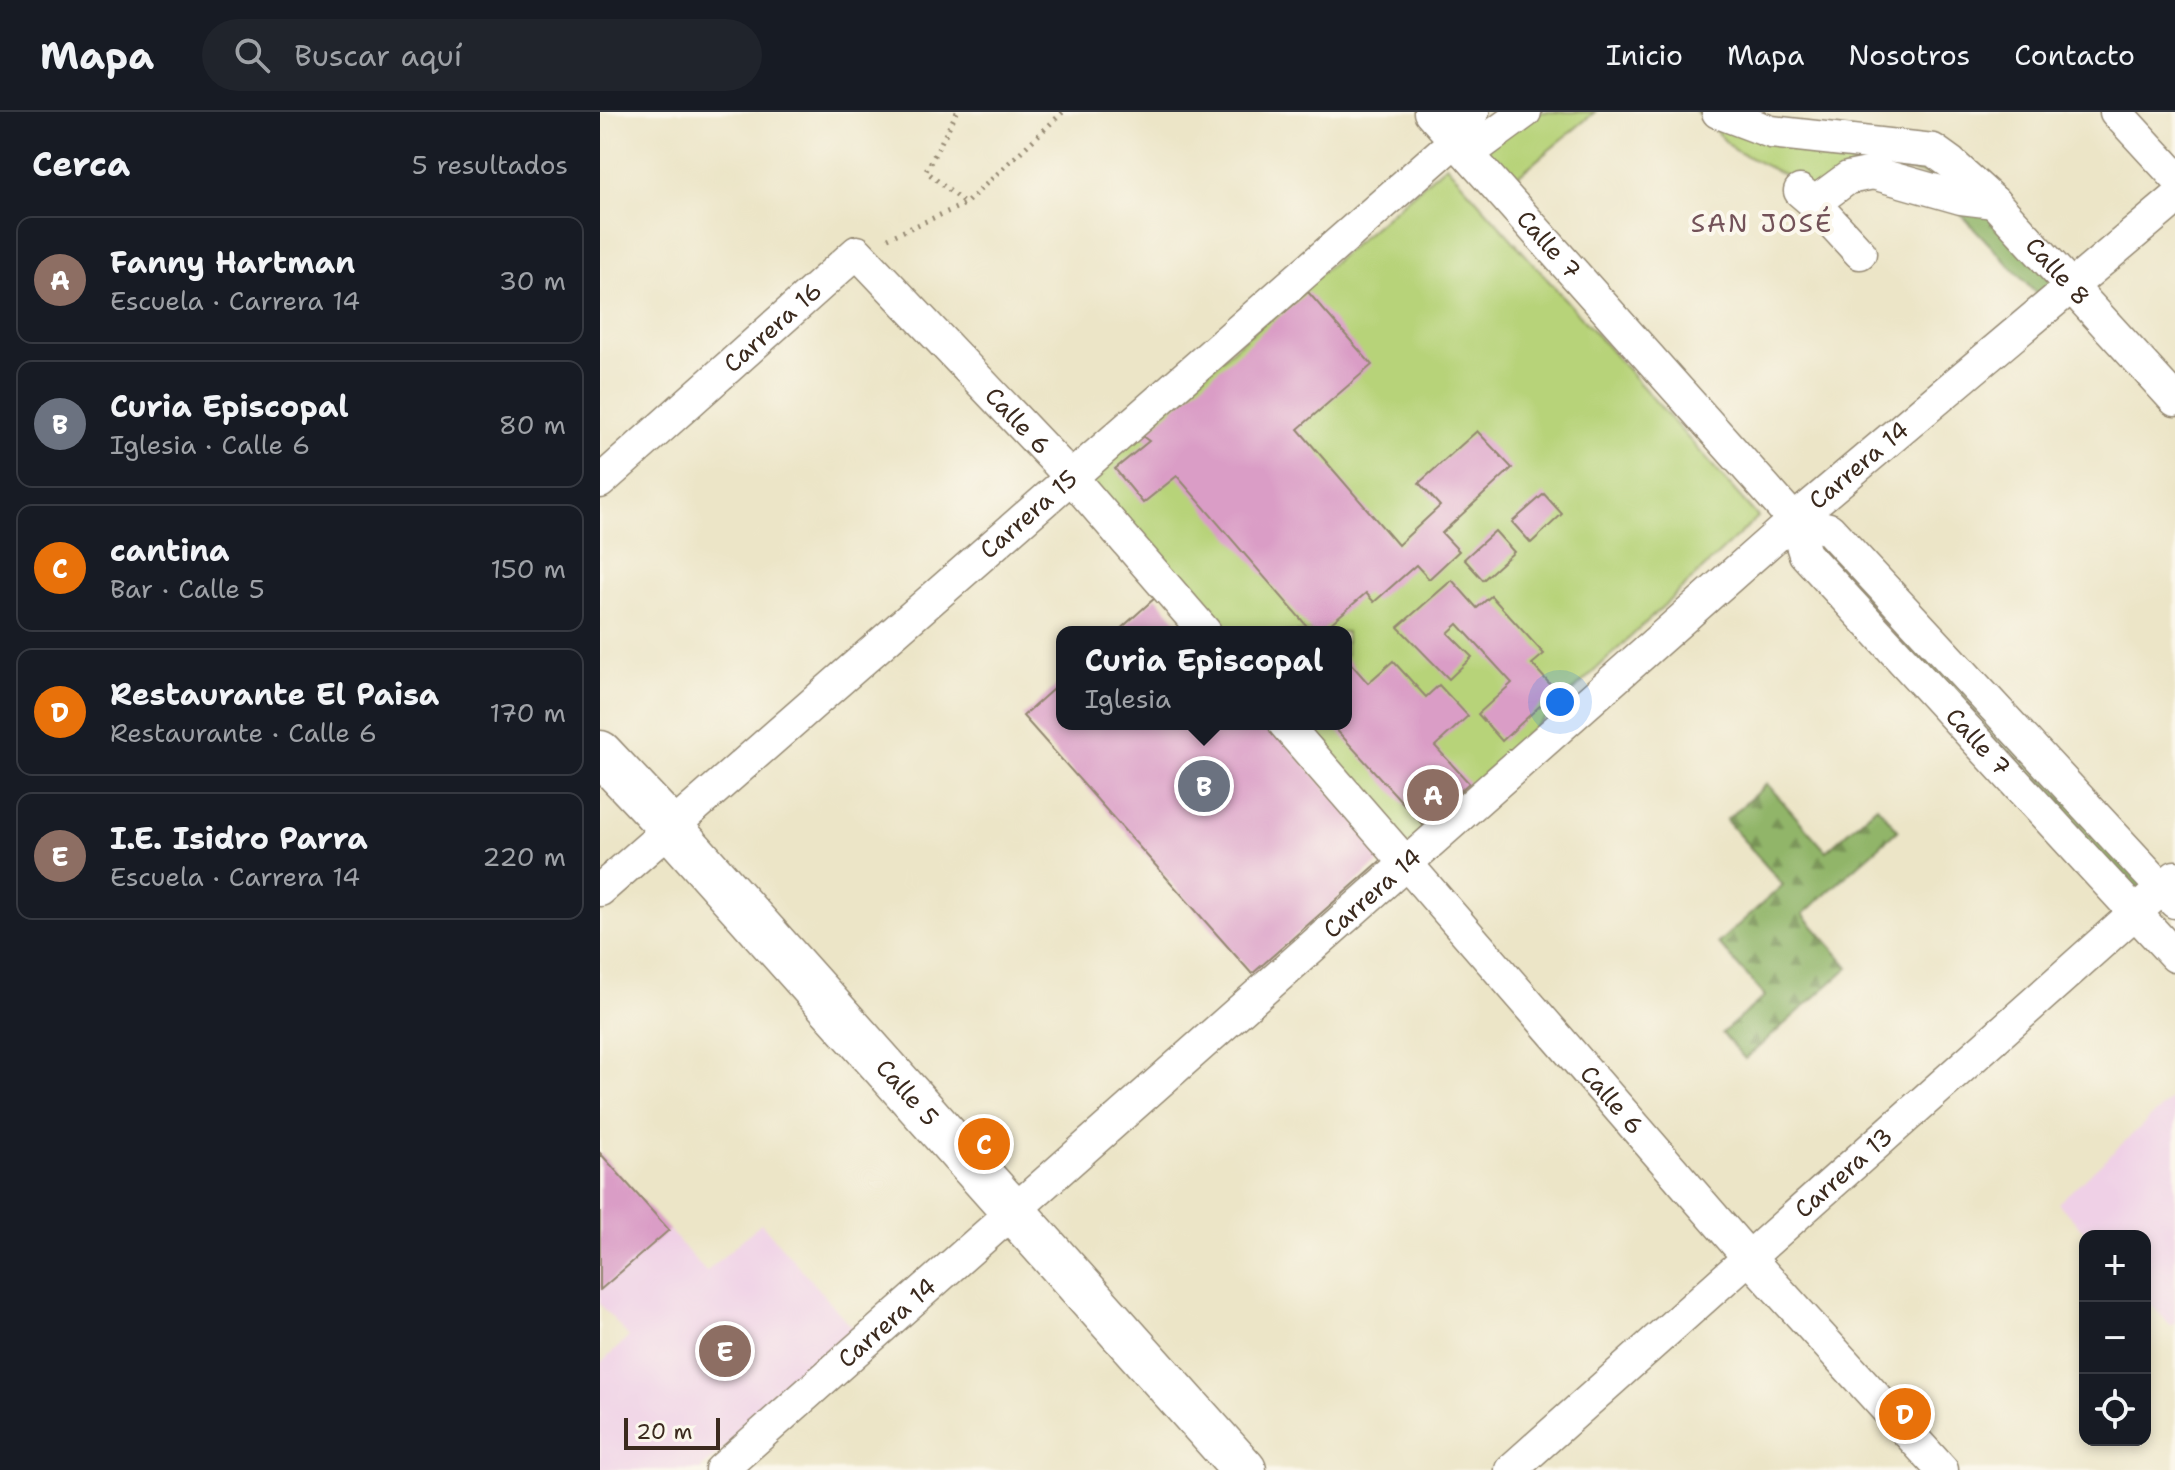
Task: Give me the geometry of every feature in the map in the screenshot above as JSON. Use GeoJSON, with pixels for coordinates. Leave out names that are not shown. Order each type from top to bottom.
{"type":"FeatureCollection","features":[{"type":"Feature","properties":{"kind":"main road","name":"Calle 5"},"geometry":{"type":"LineString","coordinates":[[600,753],[670,827],[1244,1470]]}},
{"type":"Feature","properties":{"kind":"street","name":"Carrera 15"},"geometry":{"type":"LineString","coordinates":[[600,890],[1070,476],[1455,129],[1525,112]]}},
{"type":"Feature","properties":{"kind":"street","name":"Calle 8"},"geometry":{"type":"LineString","coordinates":[[1718,112],[1771,132],[1933,150],[1994,202],[2175,400]]}},
{"type":"Feature","properties":{"kind":"street"},"geometry":{"type":"LineString","coordinates":[[2116,112],[2175,176]]}},
{"type":"Feature","properties":{"kind":"street","name":"Calle 7"},"geometry":{"type":"LineString","coordinates":[[1455,129],[1794,520],[1805,554],[2175,956]]}},
{"type":"Feature","properties":{"kind":"street"},"geometry":{"type":"LineString","coordinates":[[1860,253],[1805,196],[1848,178],[1873,173],[1961,198],[1994,202]]}},
{"type":"Feature","properties":{"kind":"street","name":"Carrera 14"},"geometry":{"type":"LineString","coordinates":[[721,1470],[1794,520],[2175,199]]}},
{"type":"Feature","properties":{"kind":"street","name":"Calle 6"},"geometry":{"type":"LineString","coordinates":[[857,252],[1070,476],[1200,626]]}},
{"type":"Feature","properties":{"kind":"street","name":"Carrera 16"},"geometry":{"type":"LineString","coordinates":[[600,482],[857,252]]}},
{"type":"Feature","properties":{"kind":"street","name":"Calle 7"},"geometry":{"type":"LineString","coordinates":[[1794,520],[1829,529],[2171,889]]}},
{"type":"Feature","properties":{"kind":"street","name":"Calle 6"},"geometry":{"type":"LineString","coordinates":[[1290,730],[1749,1258],[1942,1470]]}},
{"type":"Feature","properties":{"kind":"street","name":"Carrera 13"},"geometry":{"type":"LineString","coordinates":[[1511,1470],[2135,911],[2171,889]]}},
{"type":"Feature","properties":{"kind":"path"},"geometry":{"type":"LineString","coordinates":[[957,112],[926,171],[965,204]]}},
{"type":"Feature","properties":{"kind":"path"},"geometry":{"type":"LineString","coordinates":[[857,252],[965,204],[1063,112]]}},
{"type":"Feature","properties":{"kind":"shaded area"},"geometry":{"type":"Polygon","coordinates":[[[2175,1095],[2175,1322],[2171,1326],[2151,1304],[2151,1230],[2083,1230],[2058,1203],[2175,1095]]]}},
{"type":"Feature","properties":{"kind":"shaded area"},"geometry":{"type":"Polygon","coordinates":[[[761,1223],[856,1332],[700,1470],[600,1470],[600,1364],[629,1337],[600,1304],[600,1290],[669,1230],[706,1272],[761,1223]]]}},
{"type":"Feature","properties":{"kind":"green space"},"geometry":{"type":"Polygon","coordinates":[[[1535,112],[1595,112],[1508,184],[1480,153],[1535,112]]]}},
{"type":"Feature","properties":{"kind":"green space"},"geometry":{"type":"Polygon","coordinates":[[[1697,112],[1932,154],[1977,188],[1873,161],[1815,198],[1799,182],[1734,150],[1697,112]]]}},
{"type":"Feature","properties":{"kind":"green space"},"geometry":{"type":"Polygon","coordinates":[[[1446,165],[1758,517],[1405,849],[1302,730],[1352,730],[1352,626],[1212,626],[1084,478],[1446,165]]]}},
{"type":"Feature","properties":{"kind":"green space"},"geometry":{"type":"Polygon","coordinates":[[[1982,197],[2063,284],[2041,299],[1961,214],[1982,197]]]}},
{"type":"Feature","properties":{"kind":"green space"},"geometry":{"type":"Polygon","coordinates":[[[1823,537],[2144,884],[2132,896],[1813,545],[1823,537]]]}},
{"type":"Feature","properties":{"kind":"green space"},"geometry":{"type":"Polygon","coordinates":[[[1767,784],[1826,851],[1877,806],[1898,830],[1803,914],[1849,967],[1745,1059],[1722,1033],[1765,996],[1718,943],[1783,885],[1726,820],[1767,784]]]}},
{"type":"Feature","properties":{"kind":"building"},"geometry":{"type":"Polygon","coordinates":[[[1308,292],[1372,365],[1298,429],[1398,545],[1440,506],[1419,483],[1477,431],[1512,468],[1442,533],[1459,551],[1429,579],[1416,565],[1374,602],[1366,593],[1328,626],[1307,626],[1177,476],[1143,503],[1115,469],[1149,441],[1142,436],[1308,292]]]}},
{"type":"Feature","properties":{"kind":"building"},"geometry":{"type":"Polygon","coordinates":[[[1544,494],[1562,514],[1531,543],[1512,522],[1544,494]]]}},
{"type":"Feature","properties":{"kind":"building"},"geometry":{"type":"Polygon","coordinates":[[[1495,531],[1514,552],[1483,580],[1464,559],[1495,531]]]}},
{"type":"Feature","properties":{"kind":"building"},"geometry":{"type":"Polygon","coordinates":[[[1452,580],[1477,608],[1491,596],[1544,654],[1532,664],[1556,691],[1502,741],[1478,714],[1512,683],[1458,624],[1448,633],[1472,657],[1449,679],[1398,627],[1452,580]]]}},
{"type":"Feature","properties":{"kind":"building"},"geometry":{"type":"Polygon","coordinates":[[[1156,597],[1182,626],[1124,626],[1156,597]]]}},
{"type":"Feature","properties":{"kind":"building"},"geometry":{"type":"Polygon","coordinates":[[[1393,661],[1426,697],[1439,685],[1468,716],[1435,746],[1469,783],[1423,825],[1336,730],[1352,730],[1352,665],[1368,683],[1393,661]]]}},
{"type":"Feature","properties":{"kind":"building"},"geometry":{"type":"Polygon","coordinates":[[[1056,686],[1056,730],[1274,730],[1386,856],[1252,974],[1023,716],[1056,686]]]}},
{"type":"Feature","properties":{"kind":"building"},"geometry":{"type":"Polygon","coordinates":[[[600,1153],[669,1230],[600,1290],[600,1153]]]}},
{"type":"Feature","properties":{"kind":"place","name":"Curia Episcopal"},"geometry":{"type":"Point","coordinates":[1204,786]}},
{"type":"Feature","properties":{"kind":"place","name":"Fanny Hartman"},"geometry":{"type":"Point","coordinates":[1433,795]}},
{"type":"Feature","properties":{"kind":"place","name":"cantina"},"geometry":{"type":"Point","coordinates":[984,1144]}},
{"type":"Feature","properties":{"kind":"place","name":"I.E. Isidro Parra"},"geometry":{"type":"Point","coordinates":[725,1351]}},
{"type":"Feature","properties":{"kind":"place","name":"Restaurante El Paisa"},"geometry":{"type":"Point","coordinates":[1905,1414]}},
{"type":"Feature","properties":{"kind":"district","name":"SAN JOSÉ"},"geometry":{"type":"Point","coordinates":[1762,222]}}]}
